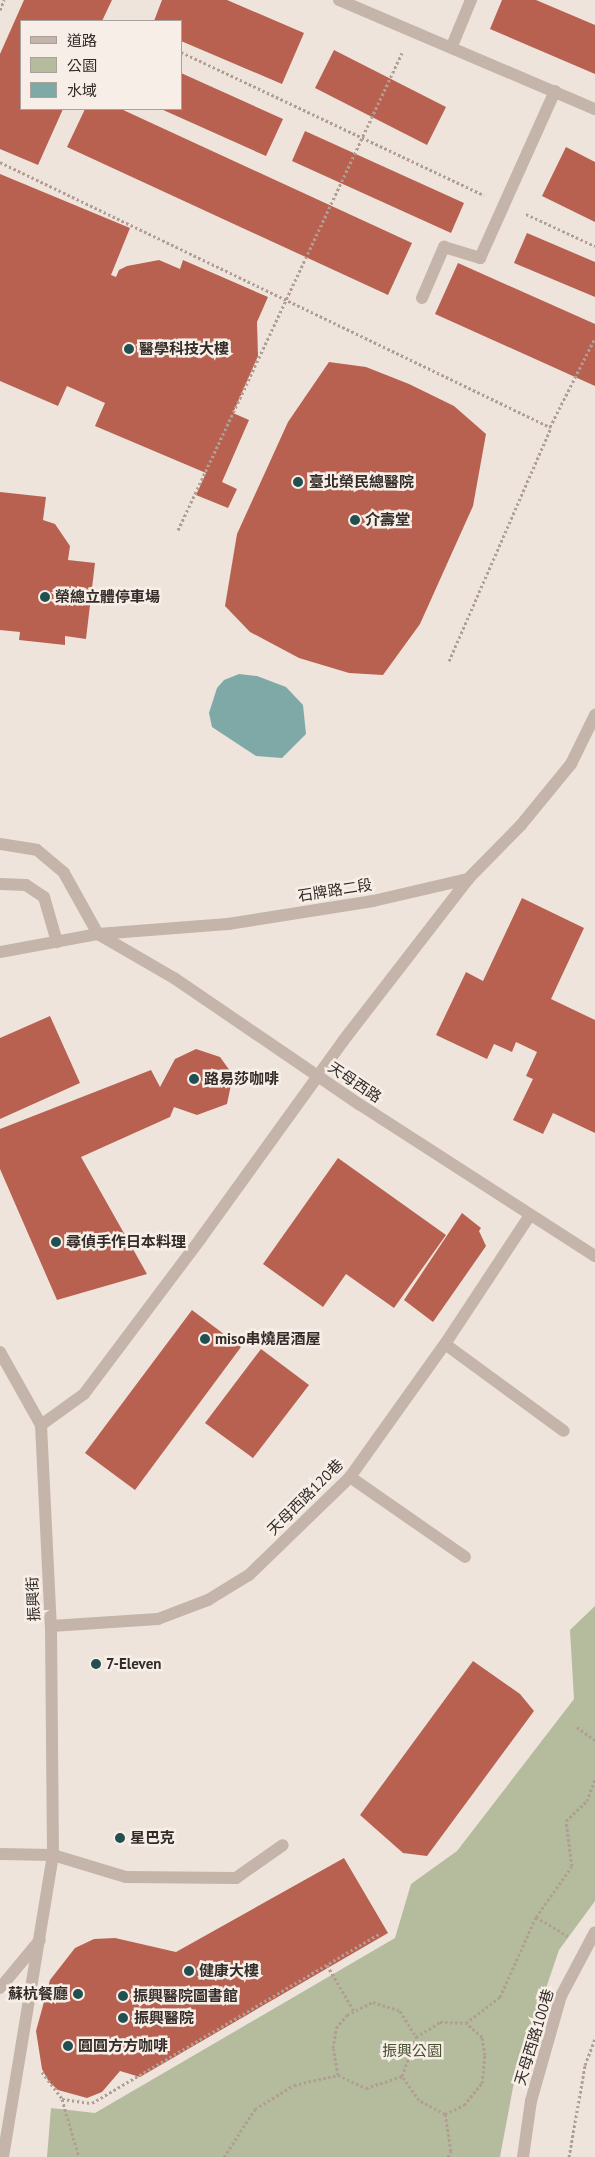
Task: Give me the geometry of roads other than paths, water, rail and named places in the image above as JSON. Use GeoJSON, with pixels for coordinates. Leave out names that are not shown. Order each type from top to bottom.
{"type":"FeatureCollection","features":[{"type":"Feature","properties":{"kind":"street"},"geometry":{"type":"LineString","coordinates":[[339,0],[452,46],[595,109]]}},
{"type":"Feature","properties":{"kind":"street"},"geometry":{"type":"LineString","coordinates":[[452,46],[471,0]]}},
{"type":"Feature","properties":{"kind":"street"},"geometry":{"type":"LineString","coordinates":[[422,298],[444,247],[480,258],[555,91]]}},
{"type":"Feature","properties":{"kind":"street"},"geometry":{"type":"LineString","coordinates":[[41,1425],[84,1394],[201,1238],[317,1076],[468,879],[521,825],[571,764],[595,715]]}},
{"type":"Feature","properties":{"kind":"street"},"geometry":{"type":"LineString","coordinates":[[0,844],[37,850],[64,873],[98,934]]}},
{"type":"Feature","properties":{"kind":"street","name":"石牌路二段"},"geometry":{"type":"LineString","coordinates":[[0,952],[98,934],[228,924],[373,901],[468,879]]}},
{"type":"Feature","properties":{"kind":"street"},"geometry":{"type":"LineString","coordinates":[[0,884],[26,885],[44,897],[57,942]]}},
{"type":"Feature","properties":{"kind":"street","name":"天母西路"},"geometry":{"type":"LineString","coordinates":[[98,934],[174,978],[317,1076],[595,1256]]}},
{"type":"Feature","properties":{"kind":"street","name":"天母西路120巷"},"geometry":{"type":"LineString","coordinates":[[51,1626],[158,1619],[208,1600],[249,1574],[350,1477],[444,1344],[530,1214]]}},
{"type":"Feature","properties":{"kind":"street"},"geometry":{"type":"LineString","coordinates":[[444,1344],[564,1431]]}},
{"type":"Feature","properties":{"kind":"street","name":"振興街"},"geometry":{"type":"LineString","coordinates":[[0,1352],[41,1425],[51,1626],[53,1855],[40,1940],[10,2100],[3,2157]]}},
{"type":"Feature","properties":{"kind":"street"},"geometry":{"type":"LineString","coordinates":[[350,1477],[465,1557]]}},
{"type":"Feature","properties":{"kind":"street"},"geometry":{"type":"LineString","coordinates":[[0,1854],[53,1855],[126,1877],[236,1878],[283,1845]]}},
{"type":"Feature","properties":{"kind":"street","name":"天母西路100巷"},"geometry":{"type":"LineString","coordinates":[[523,2157],[531,2101],[561,1996],[585,1946],[595,1932]]}},
{"type":"Feature","properties":{"kind":"street"},"geometry":{"type":"LineString","coordinates":[[0,1988],[40,1940]]}},
{"type":"Feature","properties":{"kind":"water"},"geometry":{"type":"Polygon","coordinates":[[[239,674],[257,676],[286,687],[303,705],[306,734],[282,758],[256,756],[212,727],[209,713],[217,688],[224,680],[239,674]]]}},
{"type":"Feature","properties":{"kind":"place","name":"醫學科技大樓"},"geometry":{"type":"Point","coordinates":[129,349]}},
{"type":"Feature","properties":{"kind":"place","name":"臺北榮民總醫院"},"geometry":{"type":"Point","coordinates":[298,482]}},
{"type":"Feature","properties":{"kind":"place","name":"介壽堂"},"geometry":{"type":"Point","coordinates":[355,520]}},
{"type":"Feature","properties":{"kind":"place","name":"榮總立體停車場"},"geometry":{"type":"Point","coordinates":[45,597]}},
{"type":"Feature","properties":{"kind":"place","name":"路易莎咖啡"},"geometry":{"type":"Point","coordinates":[194,1079]}},
{"type":"Feature","properties":{"kind":"place","name":"尋偵手作日本料理"},"geometry":{"type":"Point","coordinates":[56,1242]}},
{"type":"Feature","properties":{"kind":"place","name":"miso串燒居酒屋"},"geometry":{"type":"Point","coordinates":[205,1339]}},
{"type":"Feature","properties":{"kind":"place","name":"7-Eleven"},"geometry":{"type":"Point","coordinates":[96,1664]}},
{"type":"Feature","properties":{"kind":"place","name":"星巴克"},"geometry":{"type":"Point","coordinates":[120,1838]}},
{"type":"Feature","properties":{"kind":"place","name":"健康大樓"},"geometry":{"type":"Point","coordinates":[189,1971]}},
{"type":"Feature","properties":{"kind":"place","name":"蘇杭餐廳"},"geometry":{"type":"Point","coordinates":[78,1994]}},
{"type":"Feature","properties":{"kind":"place","name":"振興醫院圖書館"},"geometry":{"type":"Point","coordinates":[123,1996]}},
{"type":"Feature","properties":{"kind":"place","name":"振興醫院"},"geometry":{"type":"Point","coordinates":[123,2018]}},
{"type":"Feature","properties":{"kind":"place","name":"圓圓方方咖啡"},"geometry":{"type":"Point","coordinates":[68,2046]}},
{"type":"Feature","properties":{"kind":"park label","name":"振興公園"},"geometry":{"type":"Point","coordinates":[412,2051]}}]}
